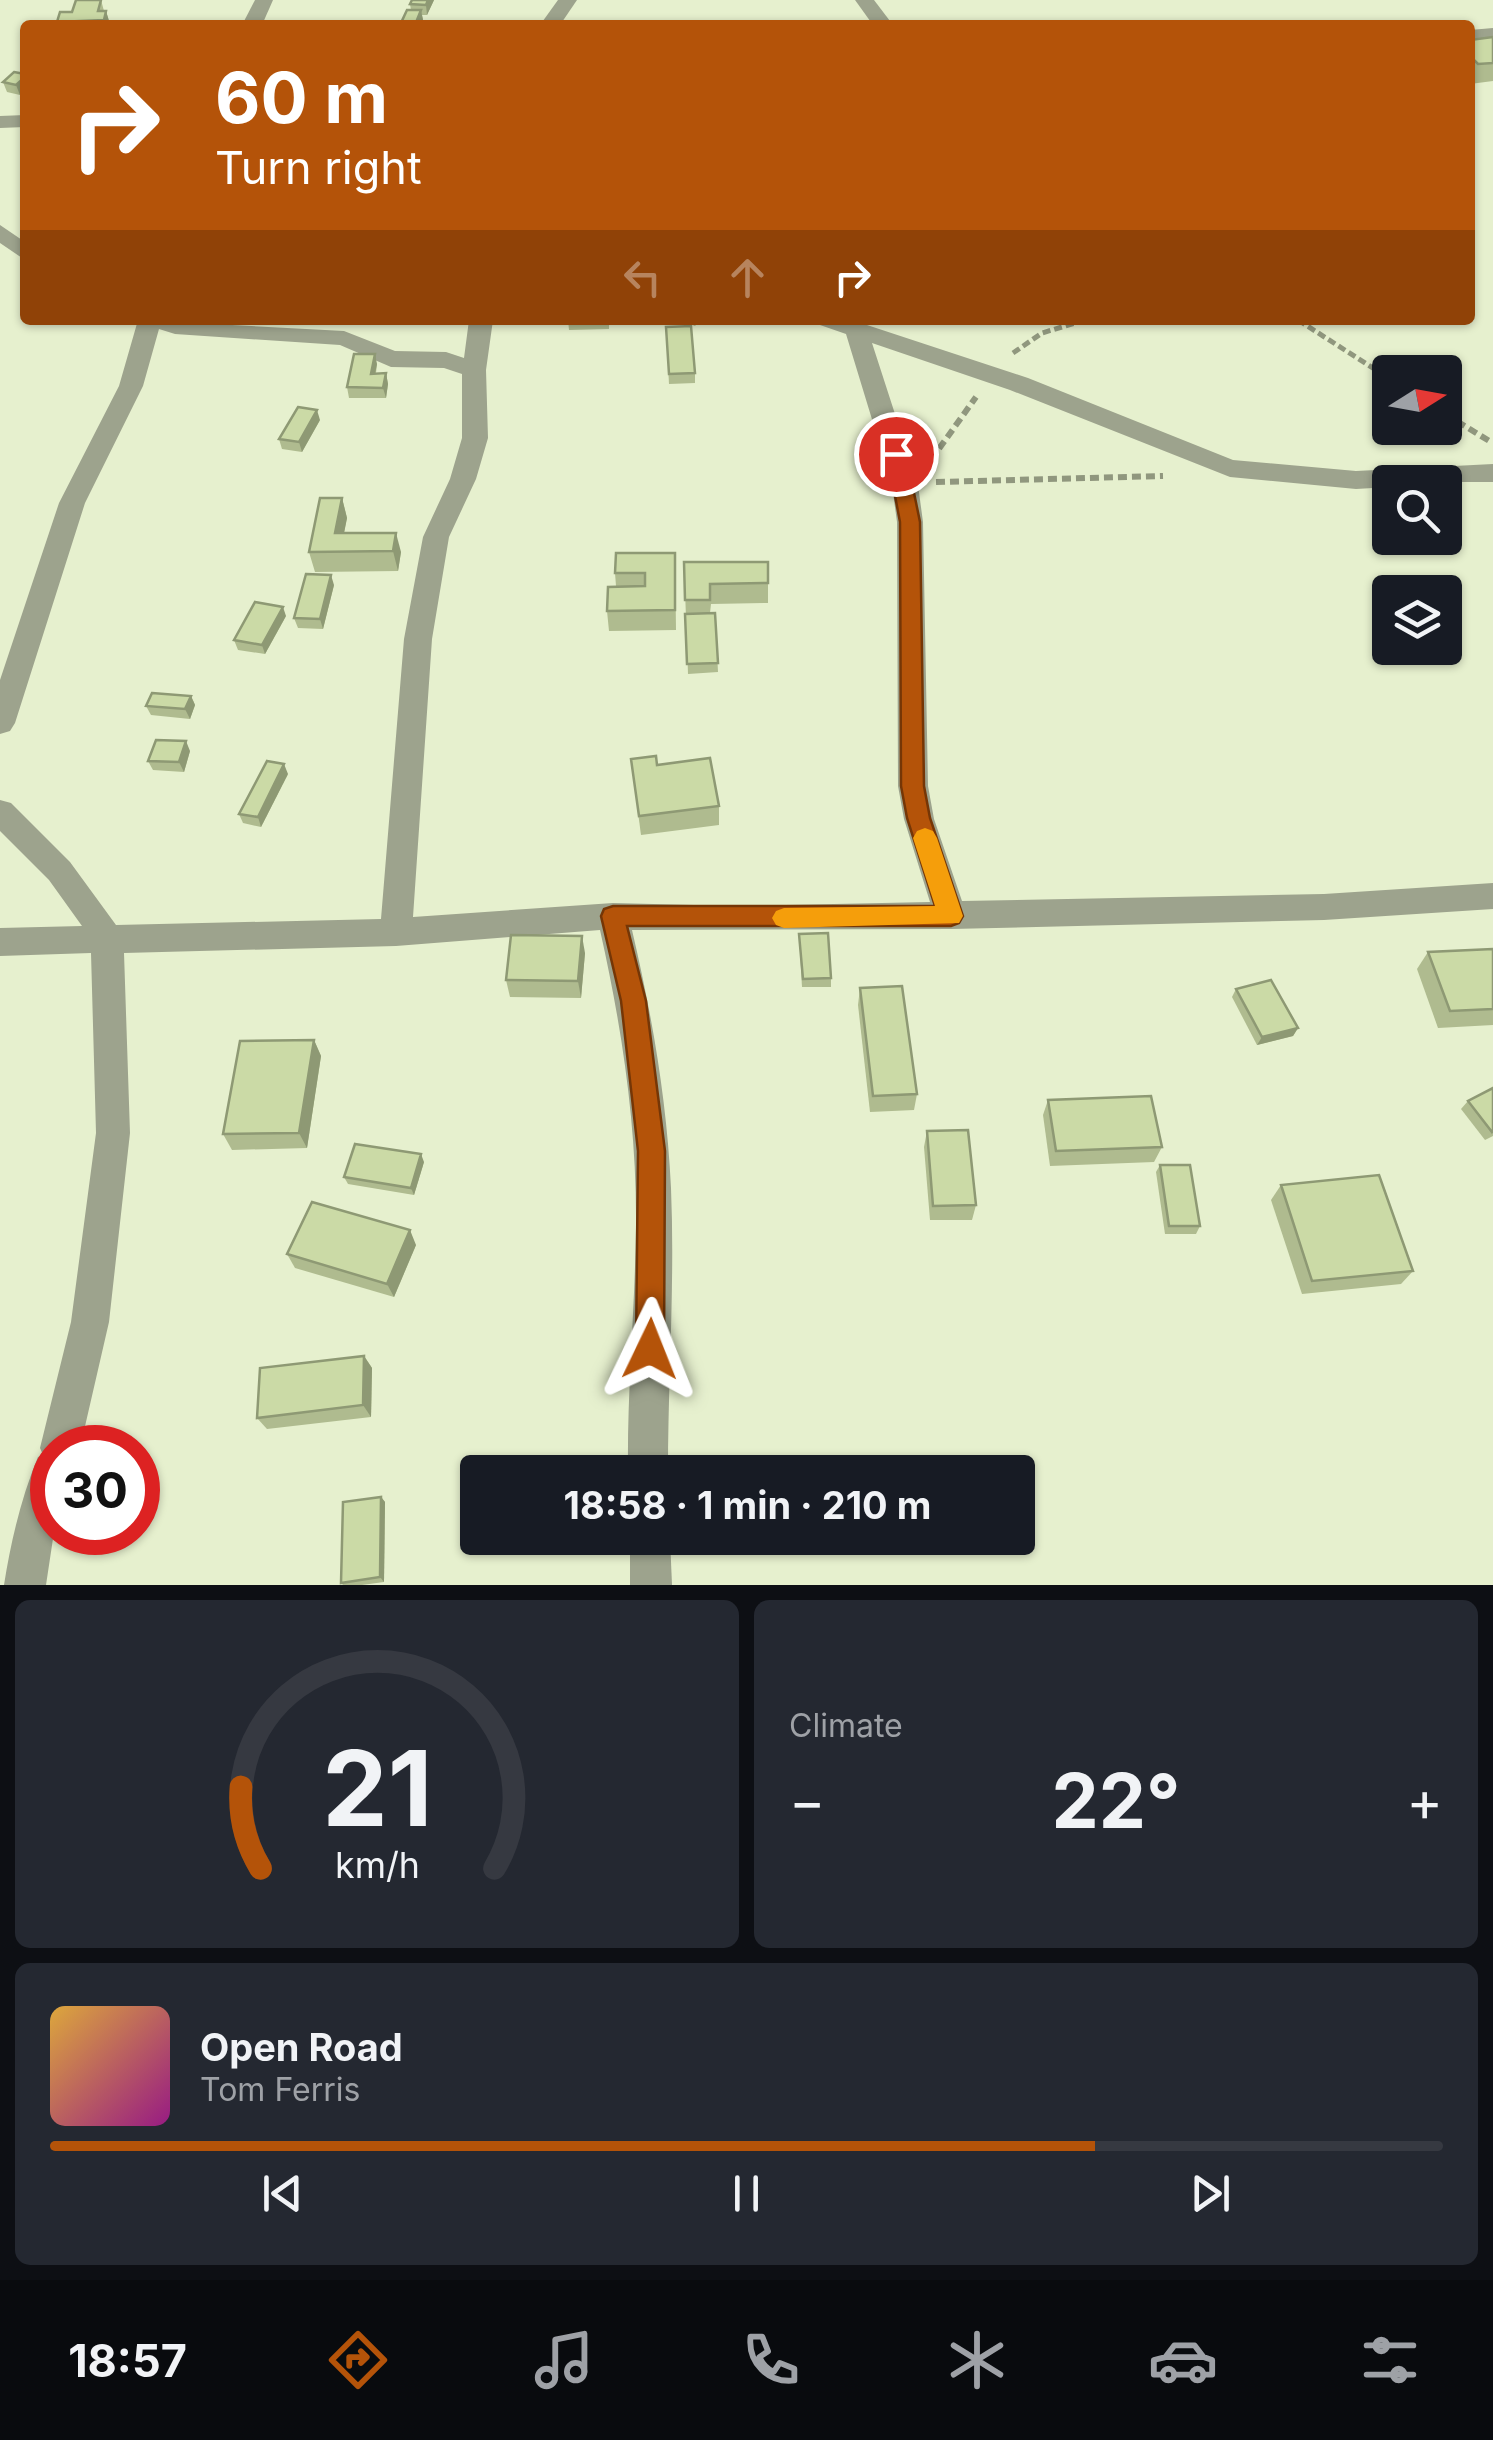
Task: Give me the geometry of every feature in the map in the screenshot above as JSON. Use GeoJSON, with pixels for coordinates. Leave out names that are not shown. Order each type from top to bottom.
{"type":"FeatureCollection","features":[{"type":"Feature","properties":{"kind":"street"},"geometry":{"type":"LineString","coordinates":[[864,0],[879,20]]}},
{"type":"Feature","properties":{"kind":"street"},"geometry":{"type":"LineString","coordinates":[[0,232],[20,249]]}},
{"type":"Feature","properties":{"kind":"street"},"geometry":{"type":"LineString","coordinates":[[0,723],[72,502],[131,386],[149,325]]}},
{"type":"Feature","properties":{"kind":"street"},"geometry":{"type":"LineString","coordinates":[[170,325],[344,338],[380,356],[456,361],[474,370]]}},
{"type":"Feature","properties":{"kind":"street"},"geometry":{"type":"LineString","coordinates":[[396,932],[418,639],[436,537],[446,508],[464,478],[476,438],[474,370],[479,325]]}},
{"type":"Feature","properties":{"kind":"street"},"geometry":{"type":"LineString","coordinates":[[856,326],[991,374],[1230,468],[1356,480],[1493,473]]}},
{"type":"Feature","properties":{"kind":"street"},"geometry":{"type":"LineString","coordinates":[[856,326],[869,379],[912,484],[913,786],[919,818],[951,916]]}},
{"type":"Feature","properties":{"kind":"street"},"geometry":{"type":"LineString","coordinates":[[0,812],[59,870],[93,912],[107,940],[112,1133],[90,1322],[65,1425]]}},
{"type":"Feature","properties":{"kind":"street"},"geometry":{"type":"LineString","coordinates":[[0,942],[396,932],[613,916],[951,916],[1324,907],[1493,896]]}},
{"type":"Feature","properties":{"kind":"street"},"geometry":{"type":"LineString","coordinates":[[613,916],[634,1001],[651,1151],[654,1226],[648,1455]]}},
{"type":"Feature","properties":{"kind":"street"},"geometry":{"type":"LineString","coordinates":[[25,1585],[30,1549]]}},
{"type":"Feature","properties":{"kind":"street"},"geometry":{"type":"LineString","coordinates":[[650,1555],[651,1585]]}},
{"type":"Feature","properties":{"kind":"path"},"geometry":{"type":"LineString","coordinates":[[912,484],[991,374],[1032,339],[1072,325]]}},
{"type":"Feature","properties":{"kind":"path"},"geometry":{"type":"LineString","coordinates":[[1306,325],[1372,367]]}},
{"type":"Feature","properties":{"kind":"path"},"geometry":{"type":"LineString","coordinates":[[1462,425],[1493,444]]}},
{"type":"Feature","properties":{"kind":"path"},"geometry":{"type":"LineString","coordinates":[[912,484],[982,478],[1196,475],[1230,468]]}},
{"type":"Feature","properties":{"kind":"building"},"geometry":{"type":"Polygon","coordinates":[[[76,0],[101,0],[98,11],[106,11],[104,20],[58,20],[60,12],[72,12],[76,0]]]}},
{"type":"Feature","properties":{"kind":"building"},"geometry":{"type":"Polygon","coordinates":[[[412,0],[428,0],[426,5],[410,4],[412,0]]]}},
{"type":"Feature","properties":{"kind":"building"},"geometry":{"type":"Polygon","coordinates":[[[407,10],[421,10],[417,20],[402,20],[407,10]]]}},
{"type":"Feature","properties":{"kind":"building"},"geometry":{"type":"Polygon","coordinates":[[[1493,37],[1493,63],[1475,61],[1475,39],[1493,37]]]}},
{"type":"Feature","properties":{"kind":"building"},"geometry":{"type":"Polygon","coordinates":[[[14,72],[20,73],[16,85],[3,82],[14,72]]]}},
{"type":"Feature","properties":{"kind":"building"},"geometry":{"type":"Polygon","coordinates":[[[691,326],[695,373],[669,374],[666,327],[691,326]]]}},
{"type":"Feature","properties":{"kind":"building"},"geometry":{"type":"Polygon","coordinates":[[[354,354],[375,354],[371,374],[386,373],[383,388],[347,387],[354,354]]]}},
{"type":"Feature","properties":{"kind":"building"},"geometry":{"type":"Polygon","coordinates":[[[298,407],[317,410],[299,442],[279,439],[298,407]]]}},
{"type":"Feature","properties":{"kind":"building"},"geometry":{"type":"Polygon","coordinates":[[[320,498],[342,498],[335,533],[396,533],[393,551],[309,552],[320,498]]]}},
{"type":"Feature","properties":{"kind":"building"},"geometry":{"type":"Polygon","coordinates":[[[616,553],[675,553],[675,610],[607,611],[608,587],[645,586],[645,573],[615,573],[616,553]]]}},
{"type":"Feature","properties":{"kind":"building"},"geometry":{"type":"Polygon","coordinates":[[[684,562],[768,562],[768,583],[710,584],[710,600],[685,600],[684,562]]]}},
{"type":"Feature","properties":{"kind":"building"},"geometry":{"type":"Polygon","coordinates":[[[306,574],[331,575],[320,619],[294,618],[306,574]]]}},
{"type":"Feature","properties":{"kind":"building"},"geometry":{"type":"Polygon","coordinates":[[[255,602],[283,607],[262,645],[234,640],[255,602]]]}},
{"type":"Feature","properties":{"kind":"building"},"geometry":{"type":"Polygon","coordinates":[[[715,613],[718,663],[687,664],[685,614],[715,613]]]}},
{"type":"Feature","properties":{"kind":"building"},"geometry":{"type":"Polygon","coordinates":[[[152,693],[191,696],[185,709],[146,706],[152,693]]]}},
{"type":"Feature","properties":{"kind":"building"},"geometry":{"type":"Polygon","coordinates":[[[156,740],[186,741],[179,762],[148,761],[156,740]]]}},
{"type":"Feature","properties":{"kind":"building"},"geometry":{"type":"Polygon","coordinates":[[[656,756],[657,765],[710,758],[719,806],[639,816],[631,759],[656,756]]]}},
{"type":"Feature","properties":{"kind":"building"},"geometry":{"type":"Polygon","coordinates":[[[267,761],[284,764],[258,817],[239,814],[267,761]]]}},
{"type":"Feature","properties":{"kind":"building"},"geometry":{"type":"Polygon","coordinates":[[[828,933],[831,978],[803,979],[799,934],[828,933]]]}},
{"type":"Feature","properties":{"kind":"building"},"geometry":{"type":"Polygon","coordinates":[[[511,935],[582,936],[578,981],[506,980],[511,935]]]}},
{"type":"Feature","properties":{"kind":"building"},"geometry":{"type":"Polygon","coordinates":[[[1493,949],[1493,1009],[1450,1011],[1428,952],[1493,949]]]}},
{"type":"Feature","properties":{"kind":"building"},"geometry":{"type":"Polygon","coordinates":[[[1271,980],[1298,1028],[1262,1037],[1236,989],[1271,980]]]}},
{"type":"Feature","properties":{"kind":"building"},"geometry":{"type":"Polygon","coordinates":[[[902,986],[917,1094],[873,1096],[860,988],[902,986]]]}},
{"type":"Feature","properties":{"kind":"building"},"geometry":{"type":"Polygon","coordinates":[[[314,1040],[299,1133],[223,1134],[240,1041],[314,1040]]]}},
{"type":"Feature","properties":{"kind":"building"},"geometry":{"type":"Polygon","coordinates":[[[1493,1088],[1493,1131],[1492,1132],[1468,1101],[1493,1088]]]}},
{"type":"Feature","properties":{"kind":"building"},"geometry":{"type":"Polygon","coordinates":[[[1151,1096],[1162,1147],[1056,1151],[1048,1100],[1151,1096]]]}},
{"type":"Feature","properties":{"kind":"building"},"geometry":{"type":"Polygon","coordinates":[[[968,1130],[976,1205],[933,1206],[927,1131],[968,1130]]]}},
{"type":"Feature","properties":{"kind":"building"},"geometry":{"type":"Polygon","coordinates":[[[355,1144],[421,1154],[411,1188],[344,1177],[355,1144]]]}},
{"type":"Feature","properties":{"kind":"building"},"geometry":{"type":"Polygon","coordinates":[[[1160,1165],[1190,1165],[1200,1226],[1169,1226],[1160,1165]]]}},
{"type":"Feature","properties":{"kind":"building"},"geometry":{"type":"Polygon","coordinates":[[[1379,1175],[1413,1271],[1312,1281],[1281,1185],[1379,1175]]]}},
{"type":"Feature","properties":{"kind":"building"},"geometry":{"type":"Polygon","coordinates":[[[312,1202],[410,1230],[387,1284],[287,1254],[312,1202]]]}},
{"type":"Feature","properties":{"kind":"building"},"geometry":{"type":"Polygon","coordinates":[[[364,1356],[363,1405],[257,1418],[260,1368],[364,1356]]]}},
{"type":"Feature","properties":{"kind":"building"},"geometry":{"type":"Polygon","coordinates":[[[381,1497],[380,1577],[341,1583],[343,1502],[381,1497]]]}},
{"type":"Feature","properties":{"kind":"slow traffic"},"geometry":{"type":"LineString","coordinates":[[784,918],[951,916],[925,838]]}},
{"type":"Feature","properties":{"kind":"route"},"geometry":{"type":"LineString","coordinates":[[650,1349],[654,1226],[651,1151],[634,1001],[613,916],[951,916],[919,818],[913,786],[910,522],[896,454]]}}]}
